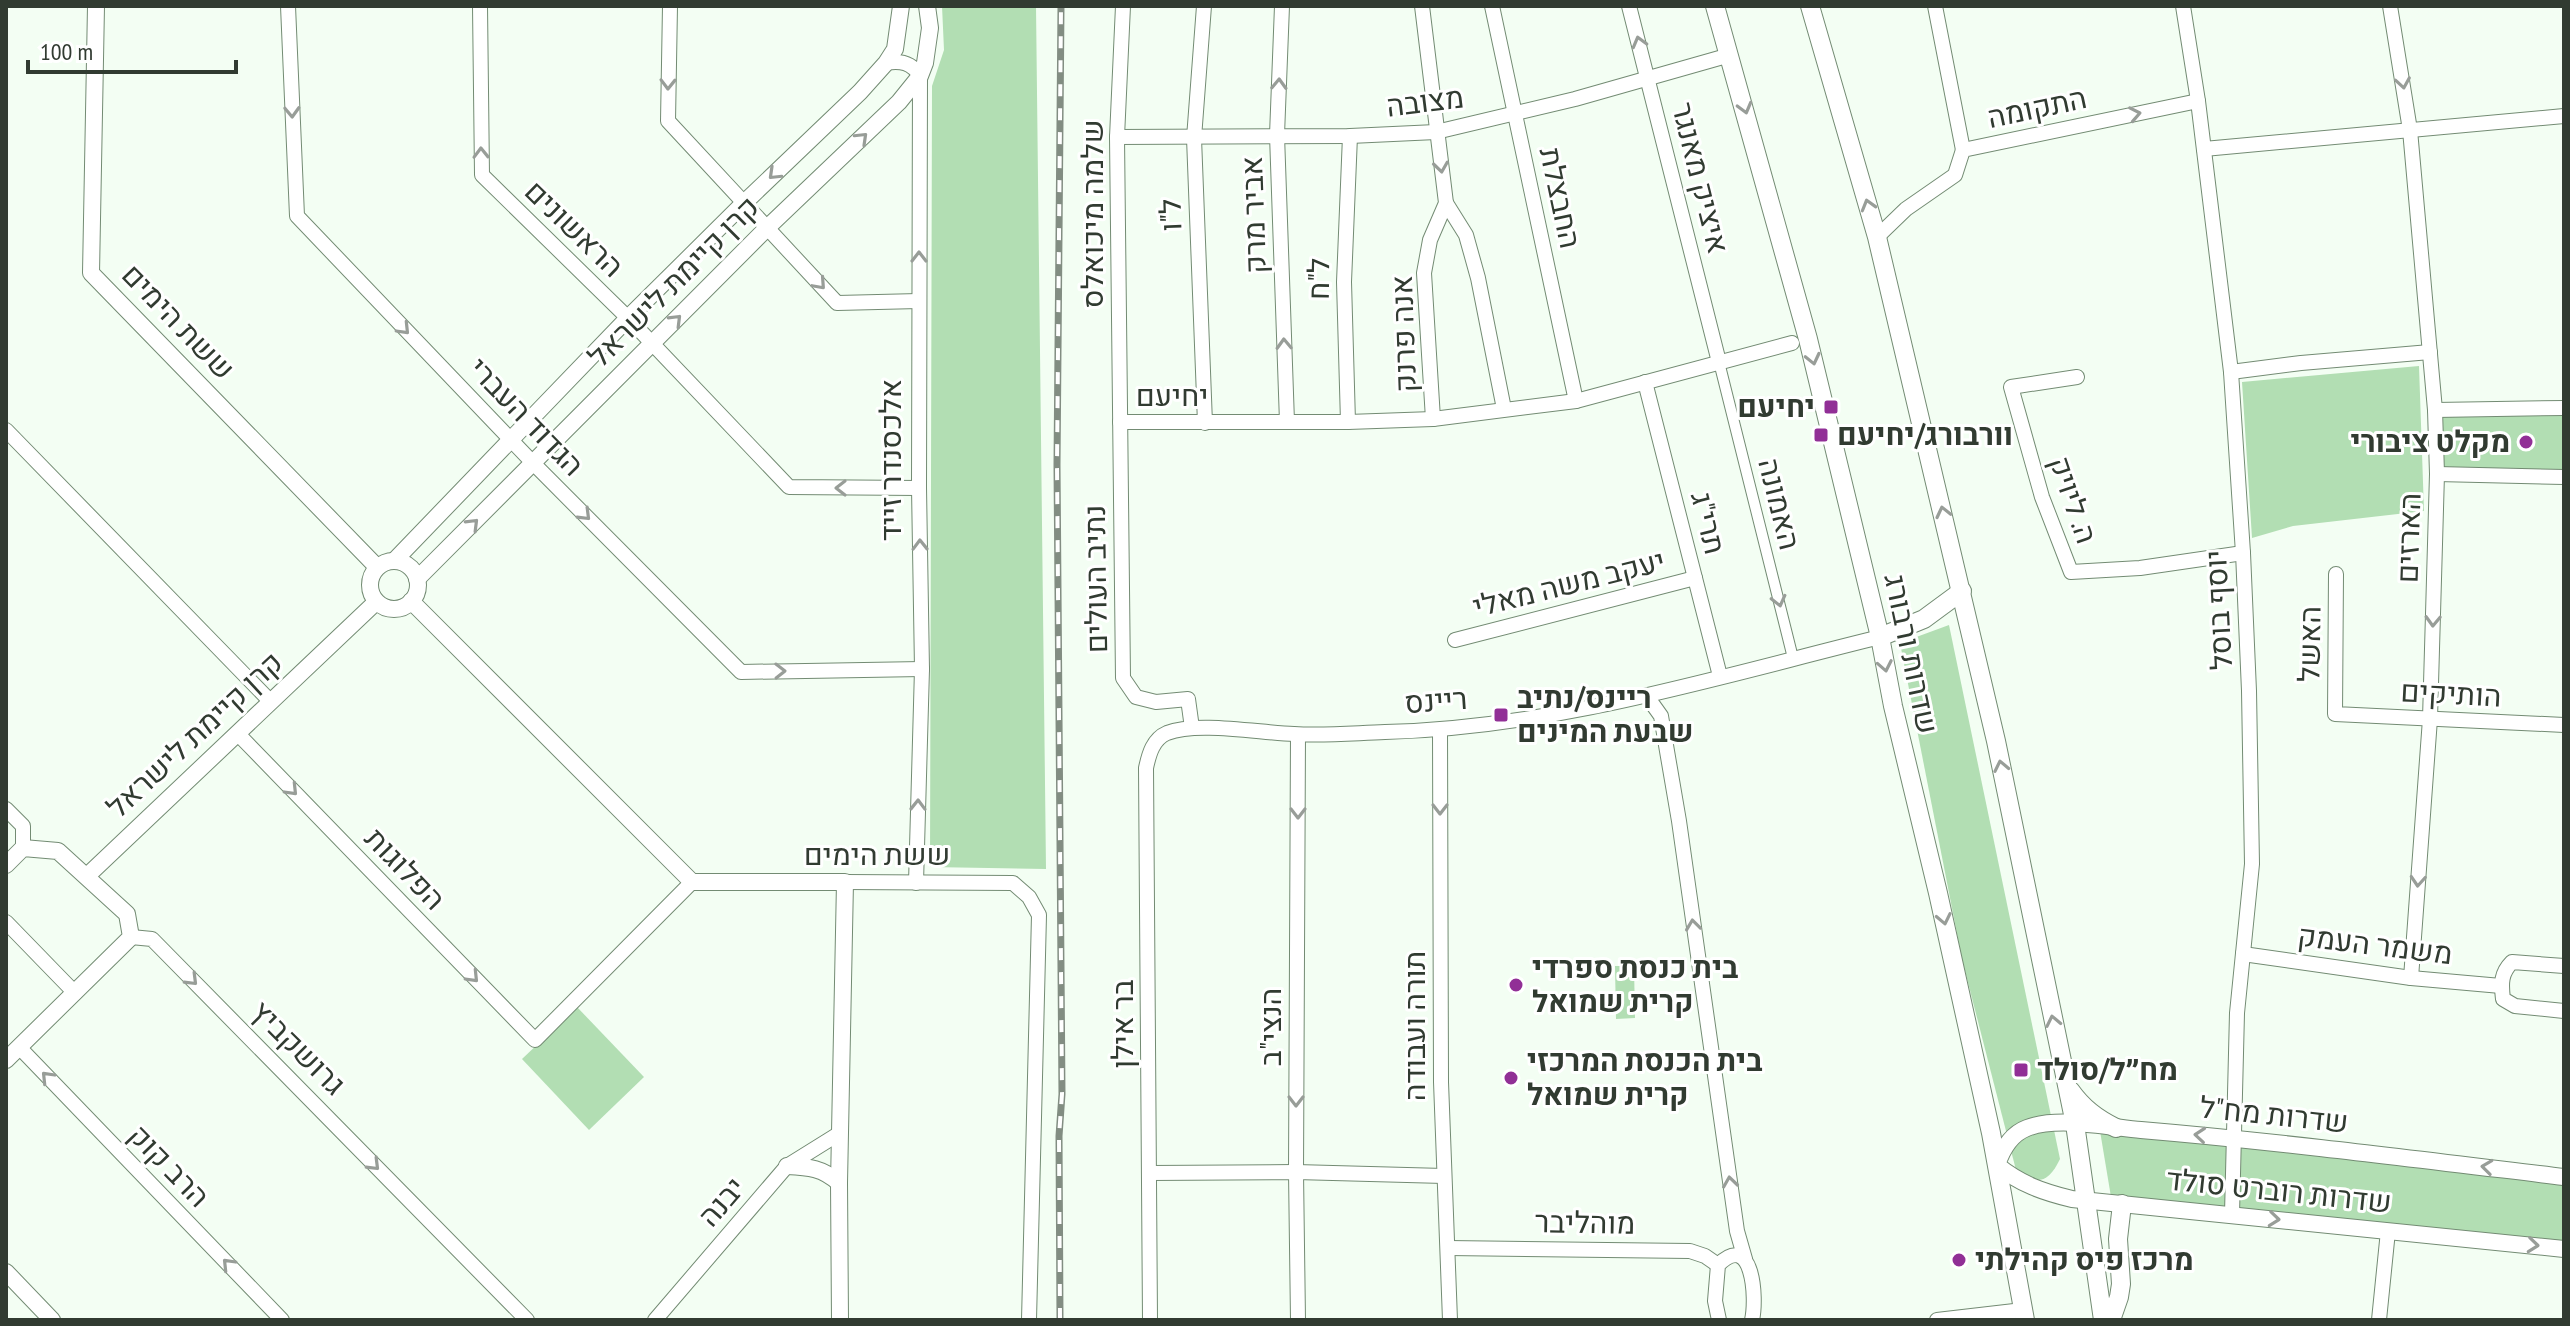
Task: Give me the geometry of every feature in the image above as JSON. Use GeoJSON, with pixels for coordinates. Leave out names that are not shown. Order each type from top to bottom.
{"type":"FeatureCollection","features":[{"type":"Feature","properties":{"kind":"main road","name":"שדרות ורבורג"},"geometry":{"type":"LineString","coordinates":[[1715,6],[1808,339],[1880,637],[1997,1165],[2024,1315]]}},
{"type":"Feature","properties":{"kind":"main road","name":"שדרות ורבורג"},"geometry":{"type":"LineString","coordinates":[[1810,6],[1877,237],[1996,741],[2075,1124],[2103,1320]]}},
{"type":"Feature","properties":{"kind":"main road","name":"ריינס"},"geometry":{"type":"LineString","coordinates":[[1880,637],[1924,619],[1962,591]]}},
{"type":"Feature","properties":{"kind":"main road"},"geometry":{"type":"LineString","coordinates":[[2066,1084],[2082,1106],[2116,1128]]}},
{"type":"Feature","properties":{"kind":"main road"},"geometry":{"type":"LineString","coordinates":[[2111,1320],[2121,1284],[2118,1239],[2122,1204]]}},
{"type":"Feature","properties":{"kind":"street","name":"ששת הימים"},"geometry":{"type":"LineString","coordinates":[[96,6],[91,273],[377,567]]}},
{"type":"Feature","properties":{"kind":"street","name":"הגדוד העברי"},"geometry":{"type":"LineString","coordinates":[[288,6],[297,216],[511,440],[741,672],[922,669]]}},
{"type":"Feature","properties":{"kind":"street","name":"הראשונים"},"geometry":{"type":"LineString","coordinates":[[480,6],[482,175],[628,318],[789,487],[919,488]]}},
{"type":"Feature","properties":{"kind":"street"},"geometry":{"type":"LineString","coordinates":[[670,6],[668,121],[837,303],[919,301]]}},
{"type":"Feature","properties":{"kind":"street","name":"קרן קיימת לישראל"},"geometry":{"type":"LineString","coordinates":[[395,560],[628,318],[860,92],[886,63],[897,41],[901,6]]}},
{"type":"Feature","properties":{"kind":"street","name":"קרן קיימת לישראל"},"geometry":{"type":"LineString","coordinates":[[417,579],[768,227],[899,102],[920,76],[929,48],[927,6]]}},
{"type":"Feature","properties":{"kind":"street","name":"שלמה מיכואלס"},"geometry":{"type":"LineString","coordinates":[[1120,422],[1117,137],[1123,6]]}},
{"type":"Feature","properties":{"kind":"street","name":"ל\"ו"},"geometry":{"type":"LineString","coordinates":[[1204,6],[1194,138],[1205,423]]}},
{"type":"Feature","properties":{"kind":"street","name":"אביר מרק"},"geometry":{"type":"LineString","coordinates":[[1282,6],[1277,135],[1287,422]]}},
{"type":"Feature","properties":{"kind":"street"},"geometry":{"type":"LineString","coordinates":[[1422,6],[1446,203],[1466,235],[1478,278],[1504,409]]}},
{"type":"Feature","properties":{"kind":"street","name":"החבצלת"},"geometry":{"type":"LineString","coordinates":[[1492,6],[1576,401]]}},
{"type":"Feature","properties":{"kind":"street","name":"איציק מאנגר"},"geometry":{"type":"LineString","coordinates":[[1629,6],[1719,362]]}},
{"type":"Feature","properties":{"kind":"street"},"geometry":{"type":"LineString","coordinates":[[1935,6],[1963,150]]}},
{"type":"Feature","properties":{"kind":"street","name":"יוסף בוסל"},"geometry":{"type":"LineString","coordinates":[[2183,6],[2198,101],[2231,372],[2250,723],[2252,864],[2237,1013],[2232,1214]]}},
{"type":"Feature","properties":{"kind":"street","name":"הארזים"},"geometry":{"type":"LineString","coordinates":[[2390,6],[2410,130],[2435,410],[2437,474],[2430,719],[2411,978]]}},
{"type":"Feature","properties":{"kind":"street","name":"מצובה"},"geometry":{"type":"LineString","coordinates":[[1117,137],[1350,136],[1436,132],[1649,79],[1730,55]]}},
{"type":"Feature","properties":{"kind":"street"},"geometry":{"type":"LineString","coordinates":[[886,63],[905,63],[916,69],[920,76]]}},
{"type":"Feature","properties":{"kind":"street","name":"אלכסנדר זייד"},"geometry":{"type":"LineString","coordinates":[[916,883],[922,669],[920,76]]}},
{"type":"Feature","properties":{"kind":"street","name":"התקומה"},"geometry":{"type":"LineString","coordinates":[[1877,237],[1906,209],[1955,175],[1963,150],[2198,101]]}},
{"type":"Feature","properties":{"kind":"street"},"geometry":{"type":"LineString","coordinates":[[2204,149],[2564,116]]}},
{"type":"Feature","properties":{"kind":"street","name":"ל\"ח"},"geometry":{"type":"LineString","coordinates":[[1348,422],[1344,282],[1350,136]]}},
{"type":"Feature","properties":{"kind":"street","name":"אנה פרנק"},"geometry":{"type":"LineString","coordinates":[[1433,419],[1424,273],[1430,240],[1446,203]]}},
{"type":"Feature","properties":{"kind":"street","name":"יחיעם"},"geometry":{"type":"LineString","coordinates":[[1120,422],[1433,419],[1576,401],[1792,343]]}},
{"type":"Feature","properties":{"kind":"street"},"geometry":{"type":"LineString","coordinates":[[2231,372],[2430,352]]}},
{"type":"Feature","properties":{"kind":"street","name":"האמונה"},"geometry":{"type":"LineString","coordinates":[[1719,362],[1793,658]]}},
{"type":"Feature","properties":{"kind":"street","name":"ה. ליויק"},"geometry":{"type":"LineString","coordinates":[[2077,377],[2011,387],[2042,497],[2071,572],[2140,568],[2243,553]]}},
{"type":"Feature","properties":{"kind":"street","name":"תרי\"ג"},"geometry":{"type":"LineString","coordinates":[[1645,382],[1720,676]]}},
{"type":"Feature","properties":{"kind":"street"},"geometry":{"type":"LineString","coordinates":[[2435,410],[2564,408]]}},
{"type":"Feature","properties":{"kind":"street","name":"נתיב העולים"},"geometry":{"type":"LineString","coordinates":[[1120,422],[1123,678],[1136,697],[1156,702],[1188,699],[1192,728]]}},
{"type":"Feature","properties":{"kind":"street"},"geometry":{"type":"LineString","coordinates":[[6,430],[271,702]]}},
{"type":"Feature","properties":{"kind":"street"},"geometry":{"type":"LineString","coordinates":[[2437,474],[2564,477]]}},
{"type":"Feature","properties":{"kind":"street"},"geometry":{"type":"LineString","coordinates":[[395,560],[409,566],[417,579],[416,595],[405,606],[390,609],[376,602],[369,588],[372,573],[377,567],[395,560]]}},
{"type":"Feature","properties":{"kind":"street","name":"האשל"},"geometry":{"type":"LineString","coordinates":[[2335,714],[2336,574]]}},
{"type":"Feature","properties":{"kind":"street","name":"יעקב משה מאלי"},"geometry":{"type":"LineString","coordinates":[[1455,640],[1695,578]]}},
{"type":"Feature","properties":{"kind":"street"},"geometry":{"type":"LineString","coordinates":[[411,601],[692,882]]}},
{"type":"Feature","properties":{"kind":"street","name":"קרן קיימת לישראל"},"geometry":{"type":"LineString","coordinates":[[87,876],[376,602]]}},
{"type":"Feature","properties":{"kind":"street"},"geometry":{"type":"LineString","coordinates":[[1849,645],[1865,633],[1873,610]]}},
{"type":"Feature","properties":{"kind":"street","name":"ריינס"},"geometry":{"type":"LineString","coordinates":[[1164,734],[1192,728],[1298,735],[1440,731],[1514,722],[1646,695],[1880,637]]}},
{"type":"Feature","properties":{"kind":"street"},"geometry":{"type":"LineString","coordinates":[[1646,695],[1661,716],[1679,821],[1737,1231],[1753,1283],[1752,1320]]}},
{"type":"Feature","properties":{"kind":"street","name":"הותיקים"},"geometry":{"type":"LineString","coordinates":[[2335,714],[2564,725]]}},
{"type":"Feature","properties":{"kind":"street","name":"תורה ועבודה"},"geometry":{"type":"LineString","coordinates":[[1440,731],[1444,1176],[1450,1320]]}},
{"type":"Feature","properties":{"kind":"street","name":"הפלוגות"},"geometry":{"type":"LineString","coordinates":[[238,734],[535,1040],[692,882]]}},
{"type":"Feature","properties":{"kind":"street","name":"בר אילן"},"geometry":{"type":"LineString","coordinates":[[1150,1320],[1146,768],[1151,748],[1164,734]]}},
{"type":"Feature","properties":{"kind":"street","name":"הנצי\"ב"},"geometry":{"type":"LineString","coordinates":[[1298,735],[1298,1320]]}},
{"type":"Feature","properties":{"kind":"street"},"geometry":{"type":"LineString","coordinates":[[6,809],[23,826],[23,848],[6,865]]}},
{"type":"Feature","properties":{"kind":"street"},"geometry":{"type":"LineString","coordinates":[[6,1060],[131,937],[127,914],[58,851],[23,848]]}},
{"type":"Feature","properties":{"kind":"street","name":"ששת הימים"},"geometry":{"type":"LineString","coordinates":[[692,882],[1013,883],[1029,897],[1039,915],[1029,1320]]}},
{"type":"Feature","properties":{"kind":"street"},"geometry":{"type":"LineString","coordinates":[[840,1320],[839,1183],[845,882]]}},
{"type":"Feature","properties":{"kind":"street"},"geometry":{"type":"LineString","coordinates":[[6,922],[75,993]]}},
{"type":"Feature","properties":{"kind":"street","name":"גרושקביץ"},"geometry":{"type":"LineString","coordinates":[[131,937],[152,939],[527,1320]]}},
{"type":"Feature","properties":{"kind":"street","name":"משמר העמק"},"geometry":{"type":"LineString","coordinates":[[2243,954],[2411,978],[2501,986]]}},
{"type":"Feature","properties":{"kind":"street"},"geometry":{"type":"LineString","coordinates":[[2564,966],[2512,962],[2503,971],[2501,986],[2503,999],[2515,1006],[2564,1011]]}},
{"type":"Feature","properties":{"kind":"street","name":"הרב קוק"},"geometry":{"type":"LineString","coordinates":[[19,1047],[282,1320]]}},
{"type":"Feature","properties":{"kind":"street","name":"שדרות מח\"ל"},"geometry":{"type":"LineString","coordinates":[[1997,1165],[2002,1151],[2015,1135],[2027,1127],[2058,1122],[2232,1138],[2564,1177]]}},
{"type":"Feature","properties":{"kind":"street","name":"יבנה"},"geometry":{"type":"LineString","coordinates":[[655,1320],[787,1166],[840,1133]]}},
{"type":"Feature","properties":{"kind":"street","name":"שדרות רוברט סולד"},"geometry":{"type":"LineString","coordinates":[[1997,1165],[2023,1184],[2039,1191],[2085,1200],[2564,1249]]}},
{"type":"Feature","properties":{"kind":"street"},"geometry":{"type":"LineString","coordinates":[[787,1166],[827,1171],[839,1183]]}},
{"type":"Feature","properties":{"kind":"street"},"geometry":{"type":"LineString","coordinates":[[1150,1173],[1296,1172],[1444,1176]]}},
{"type":"Feature","properties":{"kind":"street"},"geometry":{"type":"LineString","coordinates":[[2379,1320],[2388,1231]]}},
{"type":"Feature","properties":{"kind":"street","name":"מוהליבר"},"geometry":{"type":"LineString","coordinates":[[1448,1248],[1690,1251],[1718,1265]]}},
{"type":"Feature","properties":{"kind":"street"},"geometry":{"type":"LineString","coordinates":[[1719,1320],[1715,1301],[1718,1265],[1725,1258],[1736,1255],[1745,1259]]}},
{"type":"Feature","properties":{"kind":"street"},"geometry":{"type":"LineString","coordinates":[[6,1272],[52,1320]]}},
{"type":"Feature","properties":{"kind":"street"},"geometry":{"type":"LineString","coordinates":[[1937,1320],[2024,1315]]}},
{"type":"Feature","properties":{"kind":"green space"},"geometry":{"type":"Polygon","coordinates":[[[942,6],[1036,6],[1046,869],[930,867],[932,86],[944,50],[942,6]]]}},
{"type":"Feature","properties":{"kind":"green space"},"geometry":{"type":"Polygon","coordinates":[[[2419,366],[2424,511],[2293,526],[2252,538],[2242,382],[2419,366]]]}},
{"type":"Feature","properties":{"kind":"green space"},"geometry":{"type":"Polygon","coordinates":[[[2564,414],[2564,470],[2442,468],[2441,416],[2564,414]]]}},
{"type":"Feature","properties":{"kind":"green space"},"geometry":{"type":"Polygon","coordinates":[[[1949,625],[2060,1159],[2052,1173],[2037,1180],[2017,1174],[1962,959],[1900,643],[1949,625]]]}},
{"type":"Feature","properties":{"kind":"green space"},"geometry":{"type":"Polygon","coordinates":[[[1615,966],[1634,966],[1635,1018],[1616,1019],[1615,966]]]}},
{"type":"Feature","properties":{"kind":"green space"},"geometry":{"type":"Polygon","coordinates":[[[577,1007],[644,1077],[589,1130],[522,1059],[577,1007]]]}},
{"type":"Feature","properties":{"kind":"green space"},"geometry":{"type":"Polygon","coordinates":[[[2100,1131],[2227,1142],[2225,1207],[2111,1197],[2100,1131]]]}},
{"type":"Feature","properties":{"kind":"green space"},"geometry":{"type":"Polygon","coordinates":[[[2237,1144],[2564,1177],[2564,1244],[2237,1208],[2237,1144]]]}},
{"type":"Feature","properties":{"kind":"railway"},"geometry":{"type":"LineString","coordinates":[[1060,1320],[1059,1136],[1062,1094],[1057,465],[1061,6]]}},
{"type":"Feature","properties":{"kind":"place","name":"יחיעם"},"geometry":{"type":"Point","coordinates":[1831,407]}},
{"type":"Feature","properties":{"kind":"place","name":"וורבורג/יחיעם"},"geometry":{"type":"Point","coordinates":[1821,435]}},
{"type":"Feature","properties":{"kind":"place","name":"מקלט ציבורי"},"geometry":{"type":"Point","coordinates":[2526,442]}},
{"type":"Feature","properties":{"kind":"place","name":"ריינס/נתיב שבעת המינים"},"geometry":{"type":"Point","coordinates":[1501,715]}},
{"type":"Feature","properties":{"kind":"place","name":"בית כנסת ספרדי קרית שמואל"},"geometry":{"type":"Point","coordinates":[1516,985]}},
{"type":"Feature","properties":{"kind":"place","name":"מח״ל/סולד"},"geometry":{"type":"Point","coordinates":[2021,1070]}},
{"type":"Feature","properties":{"kind":"place","name":"בית הכנסת המרכזי קרית שמואל"},"geometry":{"type":"Point","coordinates":[1511,1078]}},
{"type":"Feature","properties":{"kind":"place","name":"מרכז פיס קהילתי"},"geometry":{"type":"Point","coordinates":[1959,1260]}}]}
